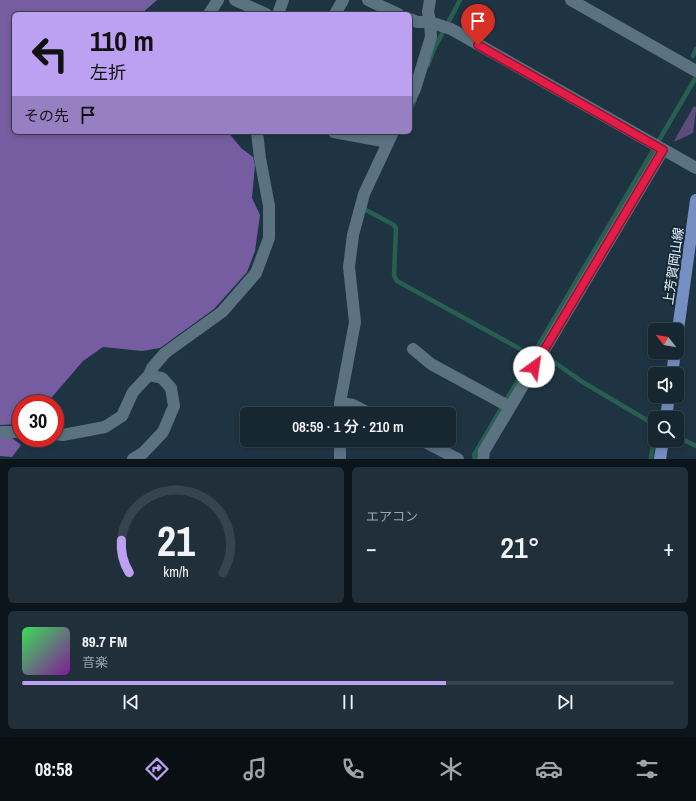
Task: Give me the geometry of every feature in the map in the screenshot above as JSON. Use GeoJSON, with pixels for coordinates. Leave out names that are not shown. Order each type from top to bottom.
{"type":"FeatureCollection","features":[{"type":"Feature","properties":{"kind":"main road","name":"上芳賀岡山線"},"geometry":{"type":"LineString","coordinates":[[679,323],[696,200]]}},
{"type":"Feature","properties":{"kind":"main road"},"geometry":{"type":"LineString","coordinates":[[660,459],[662,447]]}},
{"type":"Feature","properties":{"kind":"street"},"geometry":{"type":"LineString","coordinates":[[210,12],[218,0]]}},
{"type":"Feature","properties":{"kind":"street"},"geometry":{"type":"LineString","coordinates":[[235,0],[262,12]]}},
{"type":"Feature","properties":{"kind":"street"},"geometry":{"type":"LineString","coordinates":[[279,12],[283,0]]}},
{"type":"Feature","properties":{"kind":"street"},"geometry":{"type":"LineString","coordinates":[[335,12],[343,0]]}},
{"type":"Feature","properties":{"kind":"street"},"geometry":{"type":"LineString","coordinates":[[368,0],[394,12]]}},
{"type":"Feature","properties":{"kind":"street"},"geometry":{"type":"LineString","coordinates":[[412,95],[431,38],[428,12],[430,0]]}},
{"type":"Feature","properties":{"kind":"street"},"geometry":{"type":"LineString","coordinates":[[571,0],[696,71]]}},
{"type":"Feature","properties":{"kind":"street"},"geometry":{"type":"LineString","coordinates":[[412,20],[417,22],[430,22],[450,29],[696,168]]}},
{"type":"Feature","properties":{"kind":"street"},"geometry":{"type":"LineString","coordinates":[[64,435],[105,427],[122,416],[133,392],[150,375],[152,368],[165,353],[222,312],[256,273],[269,238],[269,206],[257,134]]}},
{"type":"Feature","properties":{"kind":"street"},"geometry":{"type":"LineString","coordinates":[[340,407],[355,322],[349,267],[354,235],[364,194],[390,137],[360,134]]}},
{"type":"Feature","properties":{"kind":"street"},"geometry":{"type":"LineString","coordinates":[[483,459],[484,451],[505,405],[659,147]]}},
{"type":"Feature","properties":{"kind":"street"},"geometry":{"type":"LineString","coordinates":[[413,349],[431,364],[505,405]]}},
{"type":"Feature","properties":{"kind":"street"},"geometry":{"type":"LineString","coordinates":[[133,459],[143,453],[163,432],[174,406],[171,388],[162,378],[150,375]]}},
{"type":"Feature","properties":{"kind":"street"},"geometry":{"type":"LineString","coordinates":[[346,407],[353,405],[357,407]]}},
{"type":"Feature","properties":{"kind":"street"},"geometry":{"type":"LineString","coordinates":[[0,432],[12,432]]}},
{"type":"Feature","properties":{"kind":"street"},"geometry":{"type":"LineString","coordinates":[[340,447],[340,459]]}},
{"type":"Feature","properties":{"kind":"street"},"geometry":{"type":"LineString","coordinates":[[435,447],[458,459]]}},
{"type":"Feature","properties":{"kind":"shaded area"},"geometry":{"type":"Polygon","coordinates":[[[0,0],[157,0],[143,12],[12,12],[12,134],[230,134],[241,148],[253,157],[255,165],[252,198],[260,215],[255,251],[247,272],[214,309],[160,348],[142,351],[103,347],[83,361],[54,395],[12,395],[12,424],[0,425],[0,0]]]}},
{"type":"Feature","properties":{"kind":"shaded area"},"geometry":{"type":"Polygon","coordinates":[[[694,106],[696,107],[696,110],[693,133],[674,141],[694,106]]]}},
{"type":"Feature","properties":{"kind":"shaded area"},"geometry":{"type":"Polygon","coordinates":[[[0,437],[11,437],[12,447],[20,447],[12,457],[0,456],[0,437]]]}},
{"type":"Feature","properties":{"kind":"waterway"},"geometry":{"type":"LineString","coordinates":[[449,21],[460,0]]}},
{"type":"Feature","properties":{"kind":"waterway"},"geometry":{"type":"LineString","coordinates":[[428,65],[442,34]]}},
{"type":"Feature","properties":{"kind":"waterway"},"geometry":{"type":"LineString","coordinates":[[693,56],[696,49]]}},
{"type":"Feature","properties":{"kind":"waterway"},"geometry":{"type":"LineString","coordinates":[[475,459],[474,455],[695,79]]}},
{"type":"Feature","properties":{"kind":"waterway"},"geometry":{"type":"LineString","coordinates":[[412,106],[415,100]]}},
{"type":"Feature","properties":{"kind":"waterway"},"geometry":{"type":"LineString","coordinates":[[365,206],[364,209],[394,225],[396,228],[394,275],[397,281],[533,356]]}},
{"type":"Feature","properties":{"kind":"waterway"},"geometry":{"type":"LineString","coordinates":[[547,357],[581,381],[648,421]]}},
{"type":"Feature","properties":{"kind":"waterway"},"geometry":{"type":"LineString","coordinates":[[684,440],[696,446]]}},
{"type":"Feature","properties":{"kind":"waterway"},"geometry":{"type":"LineString","coordinates":[[651,459],[653,447]]}},
{"type":"Feature","properties":{"kind":"route"},"geometry":{"type":"LineString","coordinates":[[478,45],[663,150],[534,367]]}}]}
